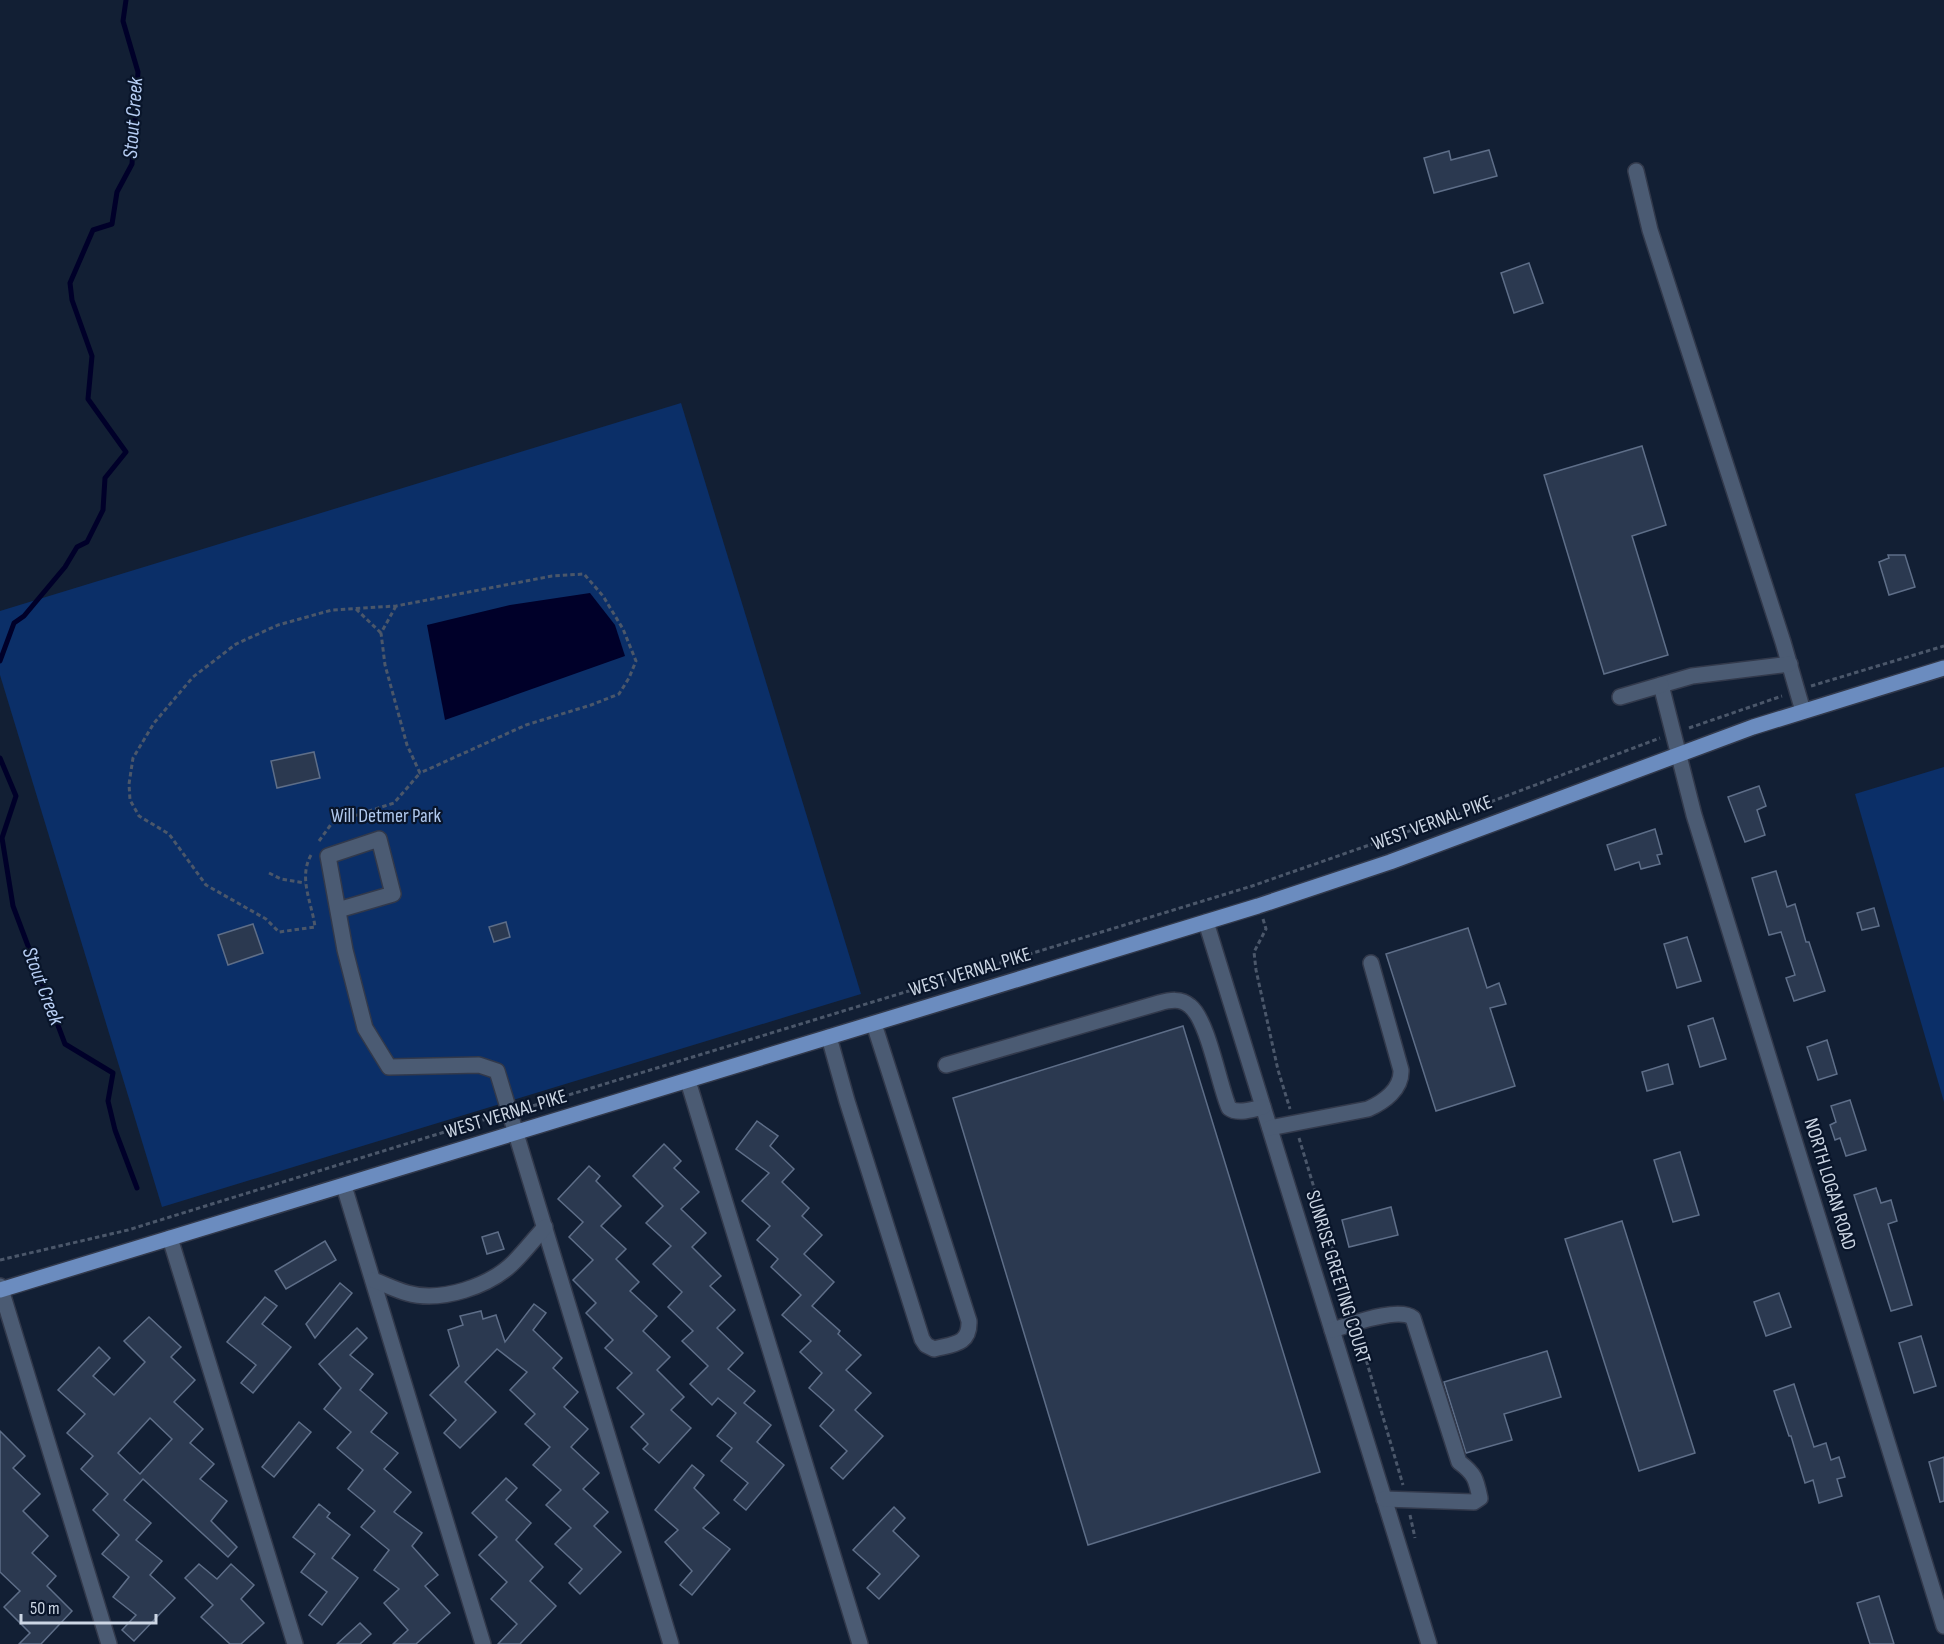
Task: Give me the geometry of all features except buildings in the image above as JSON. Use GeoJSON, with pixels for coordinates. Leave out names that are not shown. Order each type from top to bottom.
{"type":"FeatureCollection","features":[{"type":"Feature","properties":{"kind":"main road","name":"WEST VERNAL PIKE"},"geometry":{"type":"LineString","coordinates":[[0,1289],[1206,922],[1379,865],[1678,754],[1803,711],[1944,668]]}},
{"type":"Feature","properties":{"kind":"street"},"geometry":{"type":"LineString","coordinates":[[1636,171],[1650,230],[1790,664],[1803,711]]}},
{"type":"Feature","properties":{"kind":"street"},"geometry":{"type":"LineString","coordinates":[[1620,697],[1692,676],[1790,664]]}},
{"type":"Feature","properties":{"kind":"street","name":"NORTH LOGAN ROAD"},"geometry":{"type":"LineString","coordinates":[[1661,685],[1694,815],[1944,1626]]}},
{"type":"Feature","properties":{"kind":"street"},"geometry":{"type":"LineString","coordinates":[[338,910],[393,894],[379,839],[328,856],[345,950],[364,1028],[389,1067],[479,1065],[497,1071],[671,1644]]}},
{"type":"Feature","properties":{"kind":"street","name":"SUNRISE GREETING COURT"},"geometry":{"type":"LineString","coordinates":[[1206,922],[1429,1644]]}},
{"type":"Feature","properties":{"kind":"street"},"geometry":{"type":"LineString","coordinates":[[1270,1128],[1368,1109],[1379,1105],[1397,1087],[1401,1070],[1371,963]]}},
{"type":"Feature","properties":{"kind":"street"},"geometry":{"type":"LineString","coordinates":[[946,1065],[1159,1003],[1178,1000],[1189,1005],[1201,1021],[1229,1108],[1238,1112],[1263,1107]]}},
{"type":"Feature","properties":{"kind":"street"},"geometry":{"type":"LineString","coordinates":[[830,1038],[847,1101],[922,1339],[926,1346],[934,1349],[960,1342],[967,1335],[969,1321],[874,1024]]}},
{"type":"Feature","properties":{"kind":"street"},"geometry":{"type":"LineString","coordinates":[[688,1081],[860,1644]]}},
{"type":"Feature","properties":{"kind":"street"},"geometry":{"type":"LineString","coordinates":[[344,1185],[483,1644]]}},
{"type":"Feature","properties":{"kind":"street"},"geometry":{"type":"LineString","coordinates":[[373,1280],[409,1294],[436,1295],[464,1291],[488,1281],[514,1263],[544,1227]]}},
{"type":"Feature","properties":{"kind":"street"},"geometry":{"type":"LineString","coordinates":[[170,1238],[295,1644]]}},
{"type":"Feature","properties":{"kind":"street"},"geometry":{"type":"LineString","coordinates":[[0,1289],[109,1644]]}},
{"type":"Feature","properties":{"kind":"street"},"geometry":{"type":"LineString","coordinates":[[1332,1330],[1391,1314],[1409,1315],[1413,1318],[1459,1462],[1476,1478],[1480,1498],[1474,1502],[1384,1498]]}},
{"type":"Feature","properties":{"kind":"path"},"geometry":{"type":"LineString","coordinates":[[312,852],[308,861],[305,883],[315,927],[279,932],[266,919],[206,885],[170,834],[139,816],[130,800],[129,784],[134,758],[154,723],[193,677],[236,644],[278,625],[332,610],[396,606],[552,576],[584,574],[603,596],[624,629],[636,661],[619,694],[526,725],[420,773],[394,803],[332,823],[317,844]]}},
{"type":"Feature","properties":{"kind":"path"},"geometry":{"type":"LineString","coordinates":[[396,606],[381,633],[385,665],[407,745],[420,773]]}},
{"type":"Feature","properties":{"kind":"path"},"geometry":{"type":"LineString","coordinates":[[356,609],[381,633]]}},
{"type":"Feature","properties":{"kind":"path"},"geometry":{"type":"LineString","coordinates":[[0,1260],[128,1230],[1252,886],[1450,817],[1673,734],[1797,691],[1944,646]]}},
{"type":"Feature","properties":{"kind":"path"},"geometry":{"type":"LineString","coordinates":[[269,873],[281,879],[305,883]]}},
{"type":"Feature","properties":{"kind":"path"},"geometry":{"type":"LineString","coordinates":[[1266,929],[1254,952],[1278,1070],[1397,1463],[1416,1541]]}},
{"type":"Feature","properties":{"kind":"green space","name":"Will Detmer Park"},"geometry":{"type":"Polygon","coordinates":[[[681,403],[861,994],[162,1207],[0,675],[0,611],[681,403]]]}},
{"type":"Feature","properties":{"kind":"green space"},"geometry":{"type":"Polygon","coordinates":[[[1944,767],[1944,1102],[1855,794],[1944,767]]]}},
{"type":"Feature","properties":{"kind":"shaded area"},"geometry":{"type":"Polygon","coordinates":[[[590,593],[615,625],[625,656],[445,720],[427,625],[510,605],[590,593]]]}},
{"type":"Feature","properties":{"kind":"waterway","name":"Stout Creek"},"geometry":{"type":"LineString","coordinates":[[0,661],[14,623],[24,616],[65,567],[77,547],[87,542],[103,510],[105,478],[126,452],[88,399],[92,356],[72,300],[70,283],[93,230],[112,224],[117,192],[132,164],[138,72],[123,21],[126,0]]}},
{"type":"Feature","properties":{"kind":"waterway","name":"Stout Creek"},"geometry":{"type":"LineString","coordinates":[[0,758],[16,796],[2,838],[13,906],[65,1044],[113,1073],[108,1101],[115,1130],[137,1188]]}}]}
